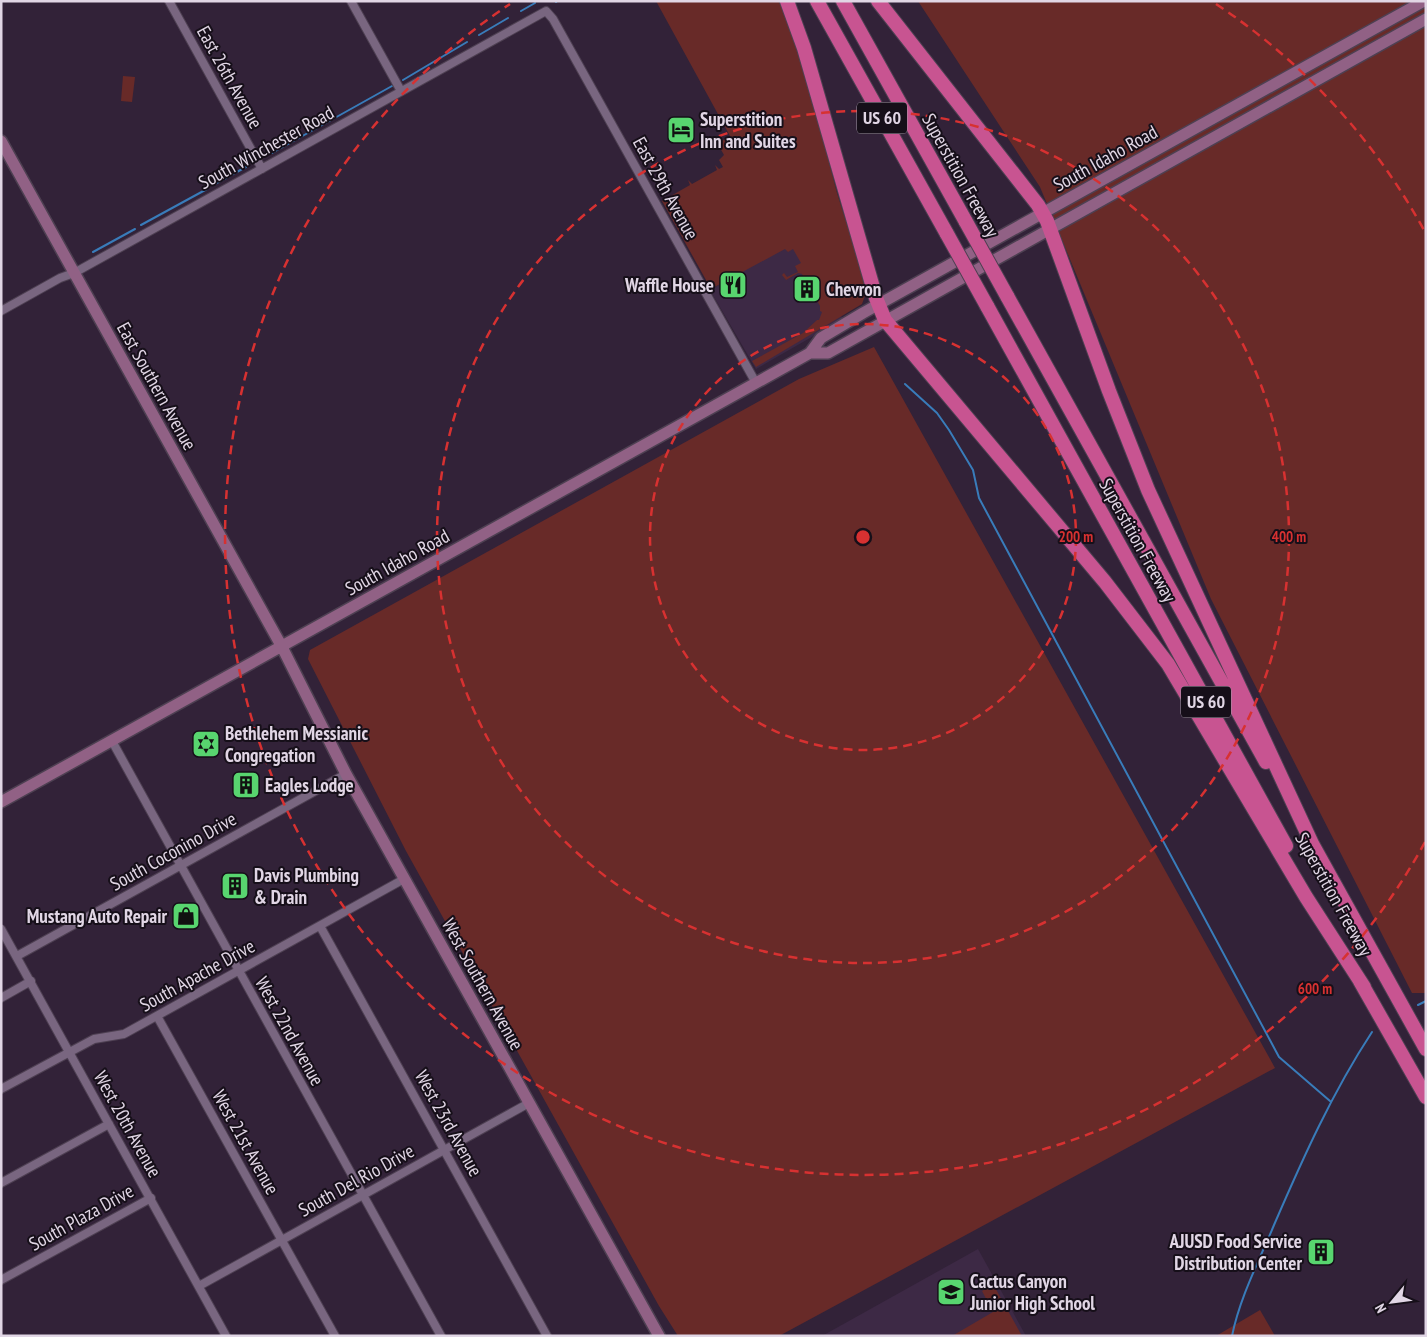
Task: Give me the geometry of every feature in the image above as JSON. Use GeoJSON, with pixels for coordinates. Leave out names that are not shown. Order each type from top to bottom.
{"type":"FeatureCollection","features":[{"type":"Feature","properties":{"kind":"highway"},"geometry":{"type":"LineString","coordinates":[[787,1],[804,48],[878,305],[885,320],[1099,574],[1168,664],[1306,897],[1364,987]]}},
{"type":"Feature","properties":{"kind":"highway","name":"Superstition Freeway"},"geometry":{"type":"LineString","coordinates":[[817,1],[1426,1097]]}},
{"type":"Feature","properties":{"kind":"highway","name":"Superstition Freeway"},"geometry":{"type":"LineString","coordinates":[[843,1],[1426,1047]]}},
{"type":"Feature","properties":{"kind":"highway"},"geometry":{"type":"LineString","coordinates":[[878,1],[1043,213],[1051,228],[1109,391],[1148,490],[1314,848]]}},
{"type":"Feature","properties":{"kind":"main road","name":"South Idaho Road"},"geometry":{"type":"LineString","coordinates":[[1,802],[756,383],[810,352],[820,338],[1424,1]]}},
{"type":"Feature","properties":{"kind":"main road","name":"South Idaho Road"},"geometry":{"type":"LineString","coordinates":[[810,352],[828,353],[1426,19]]}},
{"type":"Feature","properties":{"kind":"main road","name":"East Southern Avenue"},"geometry":{"type":"LineString","coordinates":[[1,141],[282,647]]}},
{"type":"Feature","properties":{"kind":"main road","name":"West Southern Avenue"},"geometry":{"type":"LineString","coordinates":[[282,647],[346,774],[660,1336]]}},
{"type":"Feature","properties":{"kind":"street","name":"East 26th Avenue"},"geometry":{"type":"LineString","coordinates":[[169,1],[262,168]]}},
{"type":"Feature","properties":{"kind":"street"},"geometry":{"type":"LineString","coordinates":[[351,1],[401,91]]}},
{"type":"Feature","properties":{"kind":"street","name":"South Winchester Road"},"geometry":{"type":"LineString","coordinates":[[1,311],[60,278],[74,273],[546,11]]}},
{"type":"Feature","properties":{"kind":"street","name":"East 29th Avenue"},"geometry":{"type":"LineString","coordinates":[[546,11],[558,27],[756,383]]}},
{"type":"Feature","properties":{"kind":"street","name":"West 22nd Avenue"},"geometry":{"type":"LineString","coordinates":[[112,741],[441,1336]]}},
{"type":"Feature","properties":{"kind":"street","name":"South Coconino Drive"},"geometry":{"type":"LineString","coordinates":[[16,956],[346,774]]}},
{"type":"Feature","properties":{"kind":"street","name":"South Apache Drive"},"geometry":{"type":"LineString","coordinates":[[1,1089],[94,1038],[124,1034],[404,879]]}},
{"type":"Feature","properties":{"kind":"street","name":"West 23rd Avenue"},"geometry":{"type":"LineString","coordinates":[[320,926],[547,1336]]}},
{"type":"Feature","properties":{"kind":"street","name":"West 20th Avenue"},"geometry":{"type":"LineString","coordinates":[[1,929],[226,1336]]}},
{"type":"Feature","properties":{"kind":"street"},"geometry":{"type":"LineString","coordinates":[[1,998],[31,981]]}},
{"type":"Feature","properties":{"kind":"street","name":"West 21st Avenue"},"geometry":{"type":"LineString","coordinates":[[157,1016],[335,1336]]}},
{"type":"Feature","properties":{"kind":"street","name":"South Del Rio Drive"},"geometry":{"type":"LineString","coordinates":[[199,1286],[529,1103]]}},
{"type":"Feature","properties":{"kind":"street"},"geometry":{"type":"LineString","coordinates":[[1,1183],[109,1124]]}},
{"type":"Feature","properties":{"kind":"street","name":"South Plaza Drive"},"geometry":{"type":"LineString","coordinates":[[1,1280],[150,1198]]}},
{"type":"Feature","properties":{"kind":"shaded area"},"geometry":{"type":"Polygon","coordinates":[[[656,1],[783,1],[800,50],[837,193],[861,269],[866,293],[862,304],[756,367],[752,361],[803,333],[819,320],[822,312],[802,274],[798,273],[786,280],[782,275],[784,273],[787,277],[798,272],[795,266],[801,263],[793,249],[788,252],[785,249],[711,289],[662,201],[690,185],[688,180],[692,184],[717,170],[715,165],[719,169],[723,167],[719,160],[724,155],[719,146],[712,147],[730,136],[656,1]]]}},
{"type":"Feature","properties":{"kind":"shaded area"},"geometry":{"type":"Polygon","coordinates":[[[918,1],[1426,1],[1426,993],[1412,993],[1211,599],[1040,187],[918,1]]]}},
{"type":"Feature","properties":{"kind":"shaded area"},"geometry":{"type":"Polygon","coordinates":[[[123,76],[135,77],[132,102],[121,101],[123,76]]]}},
{"type":"Feature","properties":{"kind":"shaded area"},"geometry":{"type":"Polygon","coordinates":[[[796,240],[843,319],[756,369],[710,290],[796,240]]]}},
{"type":"Feature","properties":{"kind":"shaded area"},"geometry":{"type":"Polygon","coordinates":[[[874,347],[1275,1068],[779,1336],[678,1336],[659,1306],[406,851],[308,659],[310,650],[799,379],[874,347]]]}},
{"type":"Feature","properties":{"kind":"shaded area","name":"Cactus Canyon Junior High School"},"geometry":{"type":"Polygon","coordinates":[[[978,1249],[1026,1336],[822,1336],[978,1249]]]}},
{"type":"Feature","properties":{"kind":"shaded area"},"geometry":{"type":"Polygon","coordinates":[[[993,1284],[1022,1336],[952,1336],[993,1312],[982,1291],[993,1284]]]}},
{"type":"Feature","properties":{"kind":"shaded area"},"geometry":{"type":"Polygon","coordinates":[[[1260,1310],[1275,1336],[1216,1336],[1260,1310]]]}},
{"type":"Feature","properties":{"kind":"waterway"},"geometry":{"type":"LineString","coordinates":[[521,11],[535,3]]}},
{"type":"Feature","properties":{"kind":"waterway"},"geometry":{"type":"LineString","coordinates":[[479,35],[508,18]]}},
{"type":"Feature","properties":{"kind":"waterway"},"geometry":{"type":"LineString","coordinates":[[403,80],[467,42]]}},
{"type":"Feature","properties":{"kind":"waterway"},"geometry":{"type":"LineString","coordinates":[[272,153],[392,86]]}},
{"type":"Feature","properties":{"kind":"waterway"},"geometry":{"type":"LineString","coordinates":[[213,185],[246,167]]}},
{"type":"Feature","properties":{"kind":"waterway"},"geometry":{"type":"LineString","coordinates":[[141,225],[207,189]]}},
{"type":"Feature","properties":{"kind":"waterway"},"geometry":{"type":"LineString","coordinates":[[93,252],[135,229]]}},
{"type":"Feature","properties":{"kind":"waterway"},"geometry":{"type":"LineString","coordinates":[[905,384],[937,413],[973,470],[979,498],[1279,1057],[1330,1101]]}},
{"type":"Feature","properties":{"kind":"waterway"},"geometry":{"type":"LineString","coordinates":[[1418,1005],[1426,1001]]}},
{"type":"Feature","properties":{"kind":"waterway"},"geometry":{"type":"LineString","coordinates":[[1232,1336],[1250,1279],[1307,1151],[1344,1078],[1372,1032]]}},
{"type":"Feature","properties":{"kind":"place","name":"Superstition Inn and Suites"},"geometry":{"type":"Point","coordinates":[681,130]}},
{"type":"Feature","properties":{"kind":"place","name":"Waffle House"},"geometry":{"type":"Point","coordinates":[733,285]}},
{"type":"Feature","properties":{"kind":"place","name":"Chevron"},"geometry":{"type":"Point","coordinates":[807,289]}},
{"type":"Feature","properties":{"kind":"place","name":"Bethlehem Messianic Congregation"},"geometry":{"type":"Point","coordinates":[206,744]}},
{"type":"Feature","properties":{"kind":"place","name":"Eagles Lodge"},"geometry":{"type":"Point","coordinates":[246,785]}},
{"type":"Feature","properties":{"kind":"place","name":"Davis Plumbing & Drain"},"geometry":{"type":"Point","coordinates":[235,886]}},
{"type":"Feature","properties":{"kind":"place","name":"Mustang Auto Repair"},"geometry":{"type":"Point","coordinates":[186,916]}},
{"type":"Feature","properties":{"kind":"place","name":"AJUSD Food Service Distribution Center"},"geometry":{"type":"Point","coordinates":[1321,1252]}},
{"type":"Feature","properties":{"kind":"place","name":"Cactus Canyon Junior High School"},"geometry":{"type":"Point","coordinates":[951,1292]}}]}
